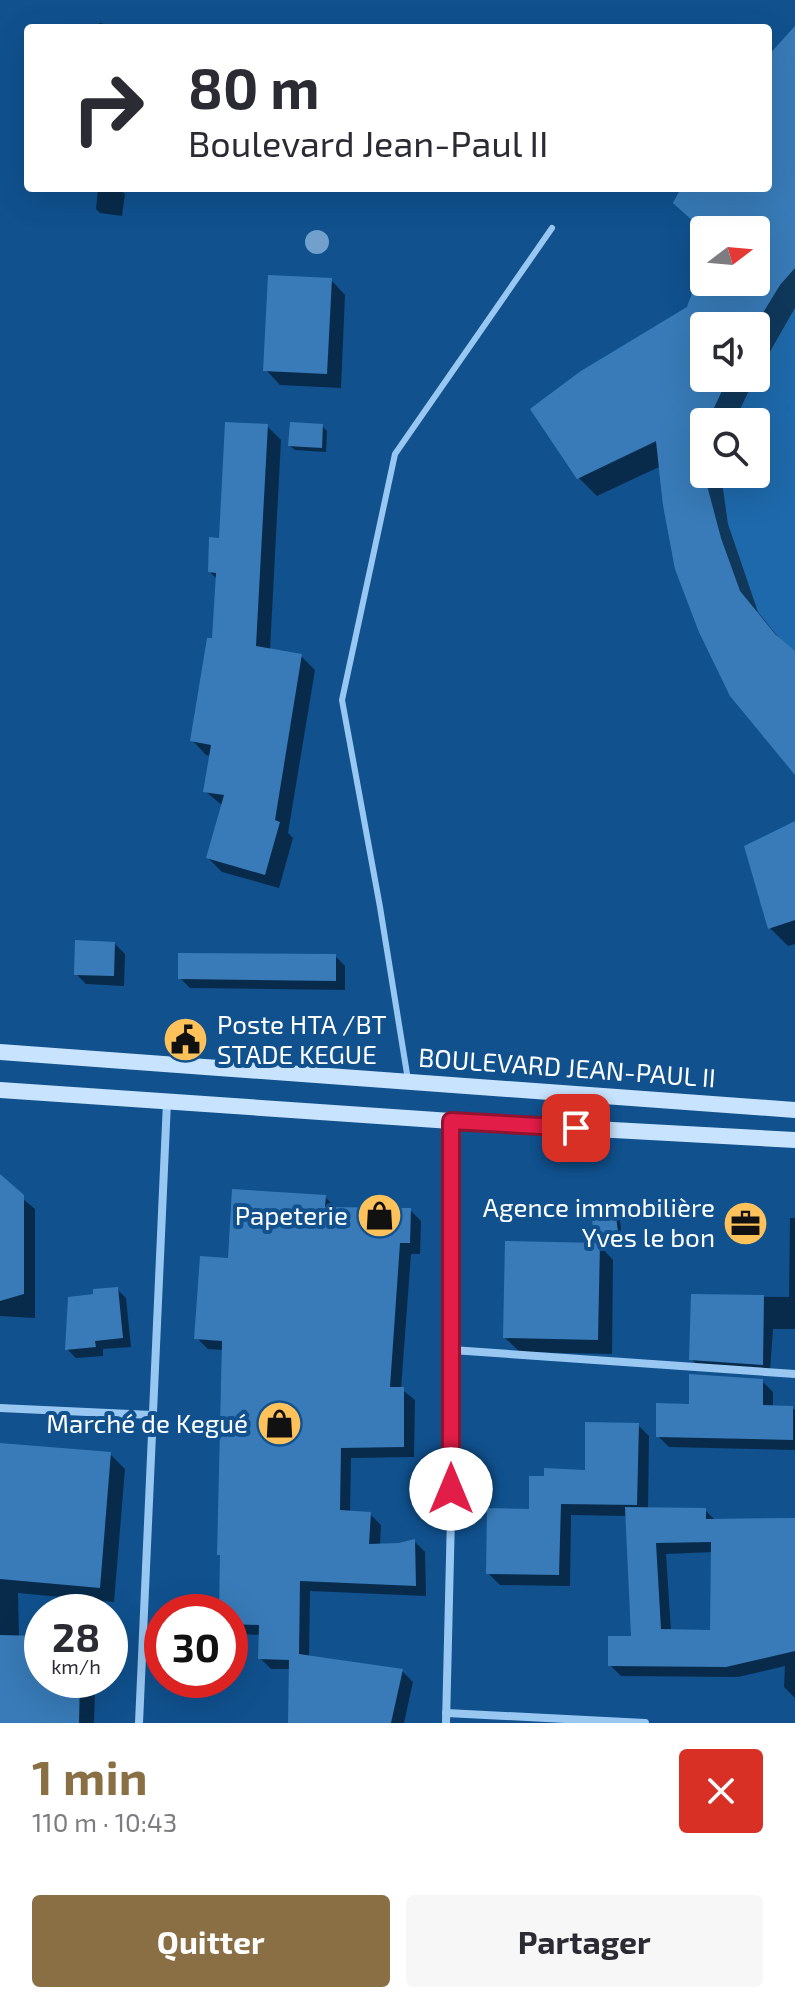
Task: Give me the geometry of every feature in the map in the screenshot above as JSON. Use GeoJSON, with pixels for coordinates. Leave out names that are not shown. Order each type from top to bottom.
{"type":"FeatureCollection","features":[{"type":"Feature","properties":{"kind":"main road","name":"BOULEVARD JEAN-PAUL II"},"geometry":{"type":"LineString","coordinates":[[0,1052],[795,1110]]}},
{"type":"Feature","properties":{"kind":"main road"},"geometry":{"type":"LineString","coordinates":[[0,1090],[451,1121],[795,1140]]}},
{"type":"Feature","properties":{"kind":"street"},"geometry":{"type":"LineString","coordinates":[[139,1723],[167,1102]]}},
{"type":"Feature","properties":{"kind":"street"},"geometry":{"type":"LineString","coordinates":[[451,1121],[452,1350],[446,1718],[645,1723]]}},
{"type":"Feature","properties":{"kind":"street"},"geometry":{"type":"LineString","coordinates":[[452,1350],[795,1374]]}},
{"type":"Feature","properties":{"kind":"street"},"geometry":{"type":"LineString","coordinates":[[0,1408],[152,1415]]}},
{"type":"Feature","properties":{"kind":"lane"},"geometry":{"type":"LineString","coordinates":[[409,1080],[342,700],[395,454],[552,228]]}},
{"type":"Feature","properties":{"kind":"shaded area"},"geometry":{"type":"Polygon","coordinates":[[[795,26],[795,770],[730,696],[699,632],[675,569],[656,442],[577,479],[530,409],[581,371],[687,307],[691,296],[770,296],[770,216],[690,218],[673,203],[679,192],[772,192],[772,52],[795,26]]]}},
{"type":"Feature","properties":{"kind":"building"},"geometry":{"type":"Polygon","coordinates":[[[795,26],[795,268],[764,312],[690,312],[690,392],[721,392],[714,408],[690,408],[690,488],[708,488],[740,591],[776,635],[795,651],[795,775],[730,696],[699,632],[675,569],[663,505],[656,441],[577,479],[530,409],[581,371],[687,307],[691,296],[770,296],[770,216],[690,218],[673,203],[679,192],[772,192],[772,52],[795,26]]]}},
{"type":"Feature","properties":{"kind":"building"},"geometry":{"type":"Polygon","coordinates":[[[268,275],[332,278],[327,374],[263,371],[268,275]]]}},
{"type":"Feature","properties":{"kind":"building"},"geometry":{"type":"Polygon","coordinates":[[[225,422],[268,424],[256,646],[302,654],[275,820],[280,822],[265,875],[206,858],[224,795],[203,792],[211,745],[190,741],[207,638],[212,638],[216,573],[208,572],[209,537],[219,538],[225,422]]]}},
{"type":"Feature","properties":{"kind":"building"},"geometry":{"type":"Polygon","coordinates":[[[290,422],[323,424],[322,448],[288,446],[290,422]]]}},
{"type":"Feature","properties":{"kind":"building"},"geometry":{"type":"Polygon","coordinates":[[[795,821],[795,920],[768,929],[744,846],[795,821]]]}},
{"type":"Feature","properties":{"kind":"building"},"geometry":{"type":"Polygon","coordinates":[[[75,940],[115,942],[114,976],[74,975],[75,940]]]}},
{"type":"Feature","properties":{"kind":"building"},"geometry":{"type":"Polygon","coordinates":[[[178,953],[336,954],[336,981],[178,979],[178,953]]]}},
{"type":"Feature","properties":{"kind":"building"},"geometry":{"type":"Polygon","coordinates":[[[0,1174],[24,1195],[24,1294],[0,1301],[0,1174]]]}},
{"type":"Feature","properties":{"kind":"building"},"geometry":{"type":"Polygon","coordinates":[[[232,1189],[326,1195],[325,1207],[411,1208],[410,1243],[400,1243],[390,1387],[404,1387],[404,1447],[341,1448],[340,1510],[371,1512],[369,1544],[415,1539],[416,1586],[300,1581],[299,1654],[403,1669],[391,1723],[288,1723],[289,1660],[258,1659],[259,1625],[248,1625],[248,1594],[219,1594],[220,1555],[217,1555],[222,1341],[194,1339],[200,1256],[228,1258],[232,1189]]]}},
{"type":"Feature","properties":{"kind":"building"},"geometry":{"type":"Polygon","coordinates":[[[615,1209],[619,1239],[595,1242],[591,1212],[615,1209]]]}},
{"type":"Feature","properties":{"kind":"building"},"geometry":{"type":"Polygon","coordinates":[[[505,1241],[600,1243],[598,1340],[503,1338],[505,1241]]]}},
{"type":"Feature","properties":{"kind":"building"},"geometry":{"type":"Polygon","coordinates":[[[118,1287],[123,1338],[95,1341],[96,1347],[65,1350],[68,1297],[93,1294],[93,1289],[118,1287]]]}},
{"type":"Feature","properties":{"kind":"building"},"geometry":{"type":"Polygon","coordinates":[[[691,1294],[764,1295],[763,1365],[689,1360],[691,1294]]]}},
{"type":"Feature","properties":{"kind":"building"},"geometry":{"type":"Polygon","coordinates":[[[689,1374],[763,1379],[763,1405],[793,1406],[793,1440],[656,1437],[656,1403],[689,1404],[689,1374]]]}},
{"type":"Feature","properties":{"kind":"building"},"geometry":{"type":"Polygon","coordinates":[[[585,1422],[639,1423],[637,1505],[561,1504],[559,1575],[486,1574],[487,1508],[529,1509],[529,1476],[544,1476],[544,1468],[585,1470],[585,1422]]]}},
{"type":"Feature","properties":{"kind":"building"},"geometry":{"type":"Polygon","coordinates":[[[0,1443],[111,1452],[100,1588],[0,1579],[0,1443]]]}},
{"type":"Feature","properties":{"kind":"building"},"geometry":{"type":"Polygon","coordinates":[[[625,1507],[706,1508],[706,1519],[795,1518],[795,1651],[726,1667],[608,1666],[608,1636],[631,1636],[625,1507]],[[711,1542],[656,1543],[661,1629],[710,1630],[711,1542]]]}},
{"type":"Feature","properties":{"kind":"building"},"geometry":{"type":"Polygon","coordinates":[[[0,1635],[24,1636],[24,1698],[80,1698],[79,1723],[0,1723],[0,1635]]]}},
{"type":"Feature","properties":{"kind":"place","name":"Poste HTA /BT STADE KEGUE"},"geometry":{"type":"Point","coordinates":[186,1040]}},
{"type":"Feature","properties":{"kind":"place","name":"Papeterie"},"geometry":{"type":"Point","coordinates":[379,1216]}},
{"type":"Feature","properties":{"kind":"place","name":"Agence immobilière Yves le bon"},"geometry":{"type":"Point","coordinates":[746,1223]}},
{"type":"Feature","properties":{"kind":"place","name":"Marché de Kegué"},"geometry":{"type":"Point","coordinates":[279,1424]}},
{"type":"Feature","properties":{"kind":"route"},"geometry":{"type":"LineString","coordinates":[[451,1489],[451,1121],[576,1128]]}}]}
